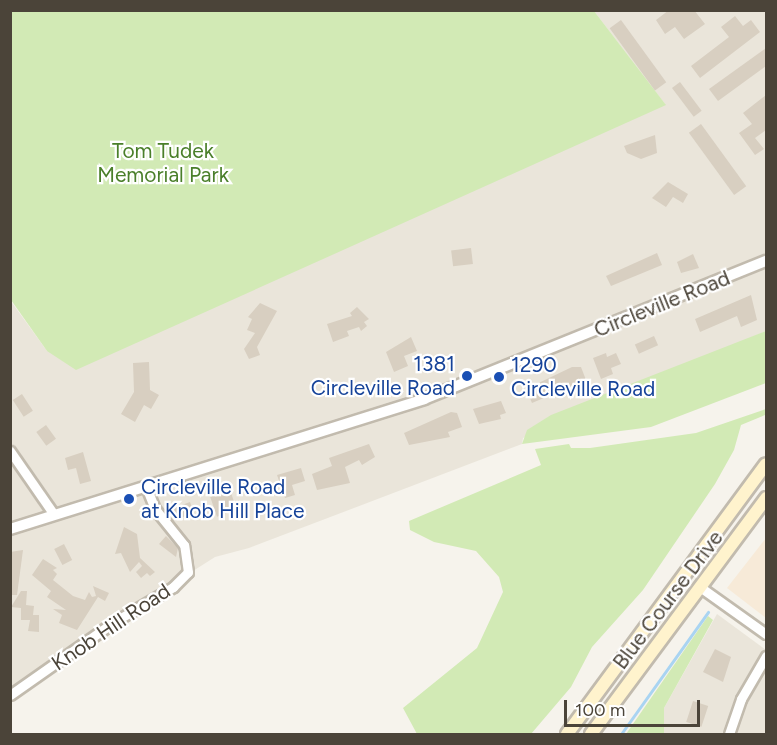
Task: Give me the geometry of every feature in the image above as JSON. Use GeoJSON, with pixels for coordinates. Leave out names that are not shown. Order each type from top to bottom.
{"type":"FeatureCollection","features":[{"type":"Feature","properties":{"kind":"main road","name":"Blue Course Drive"},"geometry":{"type":"LineString","coordinates":[[567,735],[766,464]]}},
{"type":"Feature","properties":{"kind":"main road","name":"Blue Course Drive"},"geometry":{"type":"LineString","coordinates":[[591,735],[766,498]]}},
{"type":"Feature","properties":{"kind":"street","name":"Circleville Road"},"geometry":{"type":"LineString","coordinates":[[10,529],[53,513],[146,487],[434,395],[766,261]]}},
{"type":"Feature","properties":{"kind":"street"},"geometry":{"type":"LineString","coordinates":[[10,451],[53,513]]}},
{"type":"Feature","properties":{"kind":"street","name":"Knob Hill Road"},"geometry":{"type":"LineString","coordinates":[[10,695],[114,622],[173,587],[188,572],[184,545],[155,509],[146,487]]}},
{"type":"Feature","properties":{"kind":"street"},"geometry":{"type":"LineString","coordinates":[[700,587],[766,634]]}},
{"type":"Feature","properties":{"kind":"street"},"geometry":{"type":"LineString","coordinates":[[729,735],[741,699],[766,656]]}},
{"type":"Feature","properties":{"kind":"shaded area"},"geometry":{"type":"Polygon","coordinates":[[[594,11],[766,11],[766,331],[523,438],[522,444],[249,548],[215,557],[11,687],[10,300],[47,351],[665,104],[594,11]]]}},
{"type":"Feature","properties":{"kind":"shaded area"},"geometry":{"type":"Polygon","coordinates":[[[766,538],[766,618],[727,588],[766,538]]]}},
{"type":"Feature","properties":{"kind":"shaded area"},"geometry":{"type":"Polygon","coordinates":[[[717,614],[766,650],[766,734],[664,734],[664,708],[717,614]]]}},
{"type":"Feature","properties":{"kind":"green space","name":"Tom Tudek Memorial Park"},"geometry":{"type":"Polygon","coordinates":[[[10,11],[594,11],[666,105],[76,370],[47,351],[11,300],[10,11]]]}},
{"type":"Feature","properties":{"kind":"green space"},"geometry":{"type":"Polygon","coordinates":[[[766,331],[766,383],[651,427],[522,444],[527,430],[551,415],[766,331]]]}},
{"type":"Feature","properties":{"kind":"green space"},"geometry":{"type":"Polygon","coordinates":[[[766,409],[765,415],[741,425],[734,450],[715,484],[643,590],[592,647],[571,687],[531,734],[417,734],[403,708],[477,648],[503,592],[499,577],[476,551],[434,542],[410,530],[409,521],[541,465],[535,449],[569,444],[571,448],[590,448],[696,433],[766,409]]]}},
{"type":"Feature","properties":{"kind":"green space"},"geometry":{"type":"Polygon","coordinates":[[[708,616],[713,620],[664,708],[664,734],[626,734],[708,616]]]}},
{"type":"Feature","properties":{"kind":"building"},"geometry":{"type":"Polygon","coordinates":[[[669,10],[694,10],[705,24],[684,39],[675,27],[665,34],[656,20],[669,10]]]}},
{"type":"Feature","properties":{"kind":"building"},"geometry":{"type":"Polygon","coordinates":[[[735,16],[743,26],[751,20],[760,32],[700,78],[691,66],[729,37],[721,27],[735,16]]]}},
{"type":"Feature","properties":{"kind":"building"},"geometry":{"type":"Polygon","coordinates":[[[621,20],[666,82],[655,91],[610,28],[621,20]]]}},
{"type":"Feature","properties":{"kind":"building"},"geometry":{"type":"Polygon","coordinates":[[[766,48],[766,66],[718,101],[709,89],[766,48]]]}},
{"type":"Feature","properties":{"kind":"building"},"geometry":{"type":"Polygon","coordinates":[[[680,82],[702,111],[694,117],[672,88],[680,82]]]}},
{"type":"Feature","properties":{"kind":"building"},"geometry":{"type":"Polygon","coordinates":[[[766,95],[766,130],[755,138],[764,149],[755,155],[739,133],[752,124],[743,113],[766,95]]]}},
{"type":"Feature","properties":{"kind":"building"},"geometry":{"type":"Polygon","coordinates":[[[701,124],[746,186],[734,195],[689,133],[701,124]]]}},
{"type":"Feature","properties":{"kind":"building"},"geometry":{"type":"Polygon","coordinates":[[[655,135],[657,153],[641,159],[627,153],[624,146],[655,135]]]}},
{"type":"Feature","properties":{"kind":"building"},"geometry":{"type":"Polygon","coordinates":[[[668,182],[688,194],[683,203],[673,197],[666,207],[652,198],[668,182]]]}},
{"type":"Feature","properties":{"kind":"building"},"geometry":{"type":"Polygon","coordinates":[[[471,248],[473,264],[453,266],[451,250],[471,248]]]}},
{"type":"Feature","properties":{"kind":"building"},"geometry":{"type":"Polygon","coordinates":[[[657,253],[662,265],[611,286],[606,276],[657,253]]]}},
{"type":"Feature","properties":{"kind":"building"},"geometry":{"type":"Polygon","coordinates":[[[693,254],[699,268],[681,273],[677,262],[693,254]]]}},
{"type":"Feature","properties":{"kind":"building"},"geometry":{"type":"Polygon","coordinates":[[[751,295],[757,320],[741,327],[737,316],[700,332],[695,319],[751,295]]]}},
{"type":"Feature","properties":{"kind":"building"},"geometry":{"type":"Polygon","coordinates":[[[260,303],[277,311],[257,347],[260,355],[249,359],[244,349],[255,333],[247,330],[252,319],[248,317],[260,303]]]}},
{"type":"Feature","properties":{"kind":"building"},"geometry":{"type":"Polygon","coordinates":[[[357,307],[369,319],[364,322],[367,326],[361,331],[359,327],[347,331],[349,336],[333,342],[327,324],[352,316],[350,313],[357,307]]]}},
{"type":"Feature","properties":{"kind":"building"},"geometry":{"type":"Polygon","coordinates":[[[654,336],[658,345],[639,354],[635,345],[654,336]]]}},
{"type":"Feature","properties":{"kind":"building"},"geometry":{"type":"Polygon","coordinates":[[[411,337],[417,351],[404,356],[408,366],[394,372],[386,352],[411,337]]]}},
{"type":"Feature","properties":{"kind":"building"},"geometry":{"type":"Polygon","coordinates":[[[606,353],[607,357],[616,353],[621,364],[611,368],[613,374],[601,379],[593,358],[606,353]]]}},
{"type":"Feature","properties":{"kind":"building"},"geometry":{"type":"Polygon","coordinates":[[[149,362],[150,390],[159,395],[151,409],[144,405],[135,422],[121,414],[134,392],[133,363],[149,362]]]}},
{"type":"Feature","properties":{"kind":"building"},"geometry":{"type":"Polygon","coordinates":[[[572,367],[581,367],[586,380],[532,403],[526,389],[572,367]]]}},
{"type":"Feature","properties":{"kind":"building"},"geometry":{"type":"Polygon","coordinates":[[[22,394],[33,411],[24,417],[13,400],[22,394]]]}},
{"type":"Feature","properties":{"kind":"building"},"geometry":{"type":"Polygon","coordinates":[[[501,401],[506,413],[500,415],[501,419],[479,424],[473,409],[501,401]]]}},
{"type":"Feature","properties":{"kind":"building"},"geometry":{"type":"Polygon","coordinates":[[[451,412],[457,413],[462,427],[448,432],[450,437],[409,445],[404,433],[451,412]]]}},
{"type":"Feature","properties":{"kind":"building"},"geometry":{"type":"Polygon","coordinates":[[[46,425],[56,439],[46,446],[36,432],[46,425]]]}},
{"type":"Feature","properties":{"kind":"building"},"geometry":{"type":"Polygon","coordinates":[[[369,444],[375,457],[362,465],[359,460],[345,467],[350,483],[317,490],[312,474],[332,466],[329,458],[369,444]]]}},
{"type":"Feature","properties":{"kind":"building"},"geometry":{"type":"Polygon","coordinates":[[[83,452],[91,481],[80,484],[76,468],[68,470],[65,458],[83,452]]]}},
{"type":"Feature","properties":{"kind":"building"},"geometry":{"type":"Polygon","coordinates":[[[301,468],[305,481],[292,485],[295,495],[285,498],[277,475],[301,468]]]}},
{"type":"Feature","properties":{"kind":"building"},"geometry":{"type":"Polygon","coordinates":[[[230,490],[237,510],[217,517],[210,497],[230,490]]]}},
{"type":"Feature","properties":{"kind":"building"},"geometry":{"type":"Polygon","coordinates":[[[190,502],[194,513],[173,521],[169,510],[190,502]]]}},
{"type":"Feature","properties":{"kind":"building"},"geometry":{"type":"Polygon","coordinates":[[[124,527],[137,534],[140,558],[155,572],[150,576],[147,573],[141,578],[136,572],[142,566],[139,562],[130,572],[121,553],[115,554],[124,527]]]}},
{"type":"Feature","properties":{"kind":"building"},"geometry":{"type":"Polygon","coordinates":[[[166,536],[178,548],[176,557],[159,544],[166,536]]]}},
{"type":"Feature","properties":{"kind":"building"},"geometry":{"type":"Polygon","coordinates":[[[64,544],[72,560],[62,565],[54,549],[64,544]]]}},
{"type":"Feature","properties":{"kind":"building"},"geometry":{"type":"Polygon","coordinates":[[[23,550],[17,595],[10,595],[10,552],[23,550]]]}},
{"type":"Feature","properties":{"kind":"building"},"geometry":{"type":"Polygon","coordinates":[[[43,559],[57,568],[53,570],[57,574],[53,580],[73,596],[85,600],[89,592],[92,597],[96,596],[93,586],[109,593],[105,601],[98,597],[77,630],[59,623],[62,615],[53,609],[66,610],[47,597],[51,591],[32,575],[43,559]]]}},
{"type":"Feature","properties":{"kind":"building"},"geometry":{"type":"Polygon","coordinates":[[[21,591],[27,591],[26,605],[34,606],[33,615],[39,615],[39,632],[28,631],[30,620],[21,620],[21,608],[11,607],[21,591]]]}},
{"type":"Feature","properties":{"kind":"building"},"geometry":{"type":"Polygon","coordinates":[[[715,649],[731,657],[723,682],[703,672],[715,649]]]}},
{"type":"Feature","properties":{"kind":"building"},"geometry":{"type":"Polygon","coordinates":[[[693,701],[708,706],[701,727],[686,722],[693,701]]]}},
{"type":"Feature","properties":{"kind":"waterway"},"geometry":{"type":"LineString","coordinates":[[621,734],[708,612]]}},
{"type":"Feature","properties":{"kind":"place","name":"1381 Circleville Road"},"geometry":{"type":"Point","coordinates":[467,376]}},
{"type":"Feature","properties":{"kind":"place","name":"1290 Circleville Road"},"geometry":{"type":"Point","coordinates":[499,377]}},
{"type":"Feature","properties":{"kind":"place","name":"Circleville Road at Knob Hill Place"},"geometry":{"type":"Point","coordinates":[129,499]}}]}
